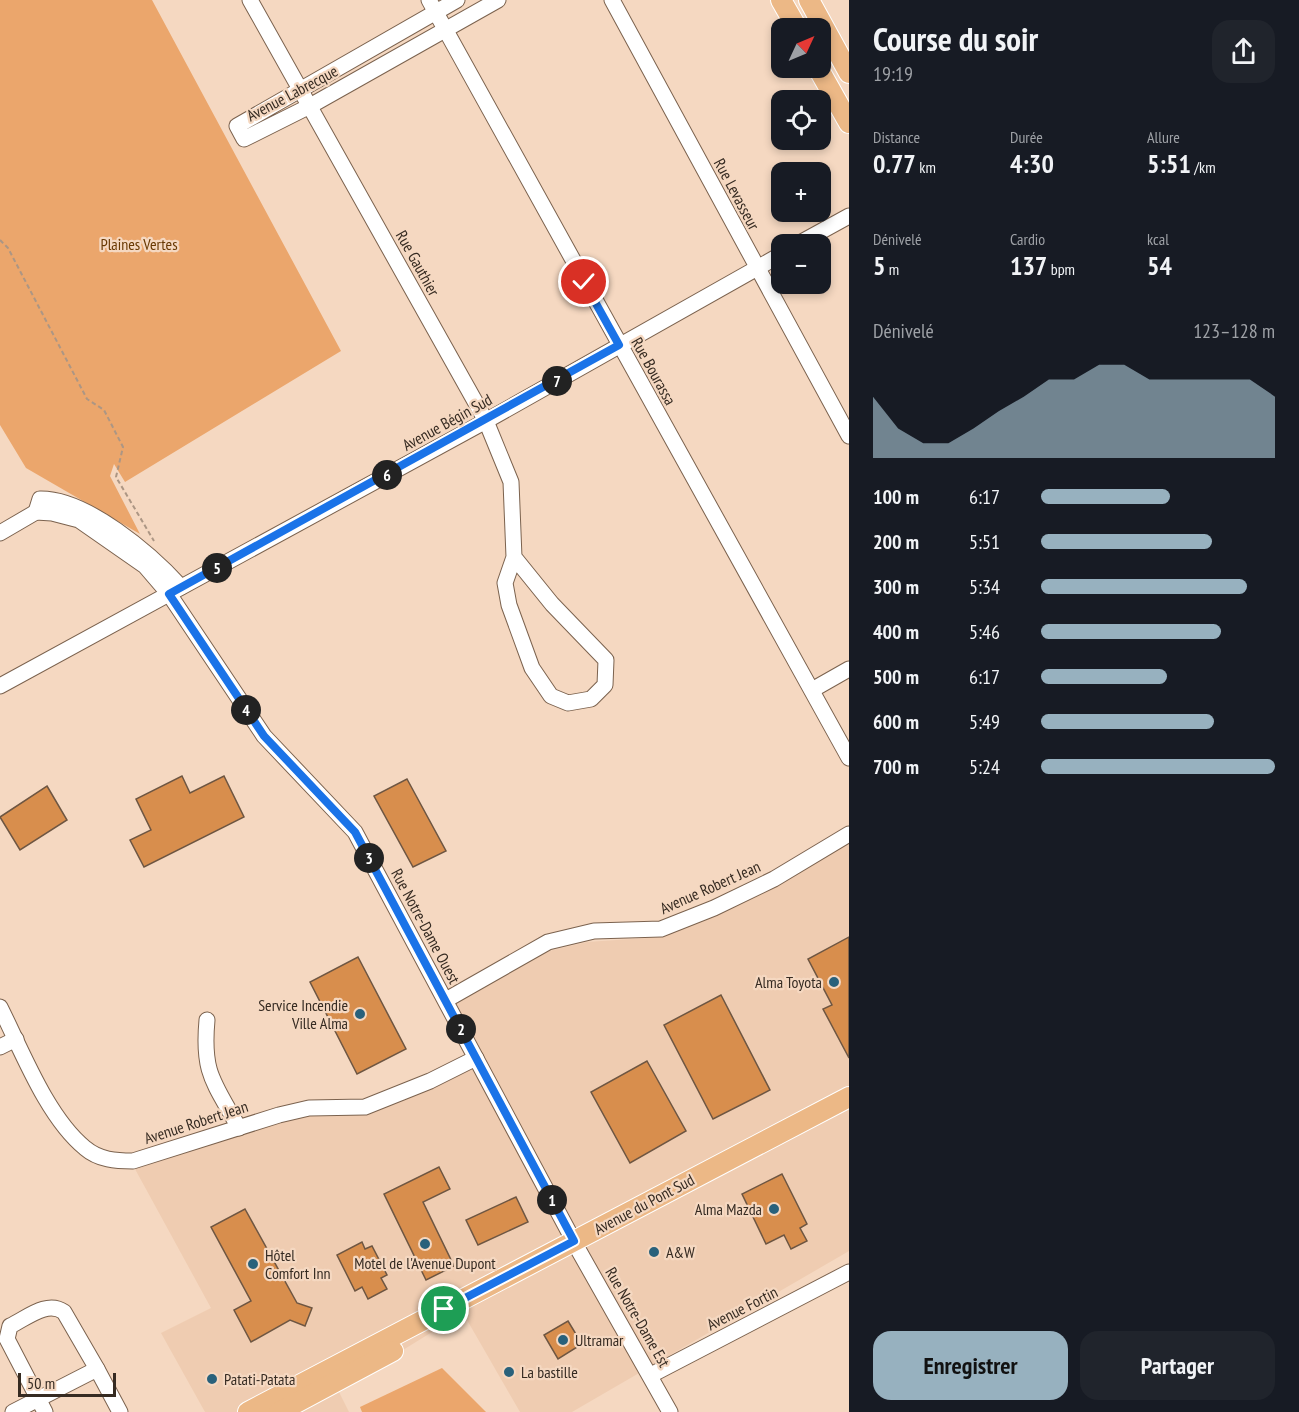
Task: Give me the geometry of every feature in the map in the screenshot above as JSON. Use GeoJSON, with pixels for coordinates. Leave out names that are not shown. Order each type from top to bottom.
{"type":"FeatureCollection","features":[{"type":"Feature","properties":{"kind":"main road"},"geometry":{"type":"LineString","coordinates":[[781,0],[791,18]]}},
{"type":"Feature","properties":{"kind":"main road"},"geometry":{"type":"LineString","coordinates":[[809,0],[849,75]]}},
{"type":"Feature","properties":{"kind":"main road"},"geometry":{"type":"LineString","coordinates":[[824,78],[849,123]]}},
{"type":"Feature","properties":{"kind":"main road","name":"Avenue du Pont Sud"},"geometry":{"type":"LineString","coordinates":[[279,1412],[849,1096]]}},
{"type":"Feature","properties":{"kind":"main road","name":"Avenue du Pont Sud"},"geometry":{"type":"LineString","coordinates":[[248,1412],[849,1111]]}},
{"type":"Feature","properties":{"kind":"street","name":"Rue Gauthier"},"geometry":{"type":"LineString","coordinates":[[250,0],[486,421],[512,482],[514,556],[505,583],[517,632],[532,668],[551,696],[568,703],[591,699],[605,685],[606,660],[552,604],[514,556]]}},
{"type":"Feature","properties":{"kind":"street","name":"Avenue Labrecque"},"geometry":{"type":"LineString","coordinates":[[457,0],[432,6],[300,91],[237,126],[244,140],[498,0]]}},
{"type":"Feature","properties":{"kind":"street","name":"Rue Levasseur"},"geometry":{"type":"LineString","coordinates":[[612,0],[849,436]]}},
{"type":"Feature","properties":{"kind":"street","name":"Rue Bourassa"},"geometry":{"type":"LineString","coordinates":[[432,6],[849,758]]}},
{"type":"Feature","properties":{"kind":"street"},"geometry":{"type":"LineString","coordinates":[[830,89],[849,75]]}},
{"type":"Feature","properties":{"kind":"street"},"geometry":{"type":"LineString","coordinates":[[816,234],[849,216]]}},
{"type":"Feature","properties":{"kind":"street","name":"Avenue Bégin Sud"},"geometry":{"type":"LineString","coordinates":[[0,686],[486,421],[771,260]]}},
{"type":"Feature","properties":{"kind":"street","name":"Rue Notre-Dame Ouest"},"geometry":{"type":"LineString","coordinates":[[0,533],[36,512],[40,499],[53,499],[75,505],[166,571],[175,591],[264,736],[355,832],[577,1246]]}},
{"type":"Feature","properties":{"kind":"street"},"geometry":{"type":"LineString","coordinates":[[812,690],[849,669]]}},
{"type":"Feature","properties":{"kind":"street","name":"Avenue Robert Jean"},"geometry":{"type":"LineString","coordinates":[[446,1000],[548,942],[594,930],[661,928],[714,908],[774,879],[849,834]]}},
{"type":"Feature","properties":{"kind":"street","name":"Avenue Robert Jean"},"geometry":{"type":"LineString","coordinates":[[0,1007],[62,1123],[86,1149],[111,1161],[133,1161],[309,1108],[365,1107],[430,1081],[476,1058]]}},
{"type":"Feature","properties":{"kind":"street"},"geometry":{"type":"LineString","coordinates":[[207,1020],[204,1051],[208,1072],[238,1128]]}},
{"type":"Feature","properties":{"kind":"street"},"geometry":{"type":"LineString","coordinates":[[0,1047],[16,1039]]}},
{"type":"Feature","properties":{"kind":"street","name":"Rue Notre-Dame Est"},"geometry":{"type":"LineString","coordinates":[[577,1246],[670,1412]]}},
{"type":"Feature","properties":{"kind":"street","name":"Avenue Fortin"},"geometry":{"type":"LineString","coordinates":[[651,1375],[849,1272]]}},
{"type":"Feature","properties":{"kind":"street"},"geometry":{"type":"LineString","coordinates":[[41,1406],[7,1339],[7,1332],[10,1326],[49,1306],[57,1307],[64,1312],[120,1412]]}},
{"type":"Feature","properties":{"kind":"street"},"geometry":{"type":"LineString","coordinates":[[13,1412],[41,1406],[97,1369]]}},
{"type":"Feature","properties":{"kind":"path"},"geometry":{"type":"LineString","coordinates":[[0,240],[8,248],[87,399],[104,410],[123,447],[116,477],[157,547]]}},
{"type":"Feature","properties":{"kind":"shaded area"},"geometry":{"type":"Polygon","coordinates":[[[849,838],[849,1251],[572,1412],[520,1412],[463,1313],[338,1390],[349,1412],[205,1412],[161,1333],[211,1308],[135,1169],[305,1115],[359,1114],[481,1050],[455,1001],[549,951],[587,942],[662,937],[849,838]]]}},
{"type":"Feature","properties":{"kind":"green space","name":"Plaines Vertes"},"geometry":{"type":"Polygon","coordinates":[[[0,0],[152,0],[341,351],[125,482],[114,464],[110,476],[140,534],[26,468],[0,425],[0,0]]]}},
{"type":"Feature","properties":{"kind":"green space"},"geometry":{"type":"Polygon","coordinates":[[[442,1368],[486,1412],[362,1412],[360,1407],[442,1368]]]}},
{"type":"Feature","properties":{"kind":"building"},"geometry":{"type":"Polygon","coordinates":[[[182,776],[190,793],[224,776],[244,817],[144,867],[130,840],[151,830],[136,799],[182,776]]]}},
{"type":"Feature","properties":{"kind":"building"},"geometry":{"type":"Polygon","coordinates":[[[407,779],[446,851],[413,867],[374,796],[407,779]]]}},
{"type":"Feature","properties":{"kind":"building"},"geometry":{"type":"Polygon","coordinates":[[[47,786],[67,820],[20,850],[0,817],[47,786]]]}},
{"type":"Feature","properties":{"kind":"building","name":"Alma Toyota"},"geometry":{"type":"Polygon","coordinates":[[[849,937],[849,1058],[823,1009],[832,1005],[808,959],[849,937]]]}},
{"type":"Feature","properties":{"kind":"building"},"geometry":{"type":"Polygon","coordinates":[[[358,957],[406,1049],[357,1074],[310,982],[358,957]]]}},
{"type":"Feature","properties":{"kind":"building"},"geometry":{"type":"Polygon","coordinates":[[[721,995],[770,1090],[713,1119],[664,1025],[721,995]]]}},
{"type":"Feature","properties":{"kind":"building"},"geometry":{"type":"Polygon","coordinates":[[[647,1061],[686,1131],[630,1163],[591,1092],[647,1061]]]}},
{"type":"Feature","properties":{"kind":"building"},"geometry":{"type":"Polygon","coordinates":[[[439,1167],[450,1189],[423,1202],[454,1266],[426,1280],[384,1194],[439,1167]]]}},
{"type":"Feature","properties":{"kind":"building","name":"Alma Mazda"},"geometry":{"type":"Polygon","coordinates":[[[782,1174],[807,1224],[800,1228],[807,1241],[791,1249],[784,1235],[766,1244],[742,1194],[782,1174]]]}},
{"type":"Feature","properties":{"kind":"building"},"geometry":{"type":"Polygon","coordinates":[[[516,1197],[528,1222],[478,1245],[466,1220],[516,1197]]]}},
{"type":"Feature","properties":{"kind":"building","name":"Hôtel Comfort Inn"},"geometry":{"type":"Polygon","coordinates":[[[245,1209],[297,1303],[312,1308],[305,1326],[290,1320],[251,1342],[234,1310],[251,1301],[211,1227],[245,1209]]]}},
{"type":"Feature","properties":{"kind":"building"},"geometry":{"type":"Polygon","coordinates":[[[362,1242],[365,1249],[372,1246],[387,1275],[381,1278],[387,1289],[368,1299],[362,1287],[355,1291],[337,1255],[362,1242]]]}},
{"type":"Feature","properties":{"kind":"building","name":"Ultramar"},"geometry":{"type":"Polygon","coordinates":[[[568,1321],[582,1344],[558,1359],[544,1335],[568,1321]]]}},
{"type":"Feature","properties":{"kind":"place","name":"Alma Toyota"},"geometry":{"type":"Point","coordinates":[834,982]}},
{"type":"Feature","properties":{"kind":"place","name":"Service Incendie Ville Alma"},"geometry":{"type":"Point","coordinates":[360,1014]}},
{"type":"Feature","properties":{"kind":"place","name":"Alma Mazda"},"geometry":{"type":"Point","coordinates":[774,1209]}},
{"type":"Feature","properties":{"kind":"place","name":"Motel de l'Avenue Dupont"},"geometry":{"type":"Point","coordinates":[425,1244]}},
{"type":"Feature","properties":{"kind":"place","name":"A&W"},"geometry":{"type":"Point","coordinates":[654,1252]}},
{"type":"Feature","properties":{"kind":"place","name":"Hôtel Comfort Inn"},"geometry":{"type":"Point","coordinates":[253,1264]}},
{"type":"Feature","properties":{"kind":"place","name":"Ultramar"},"geometry":{"type":"Point","coordinates":[563,1340]}},
{"type":"Feature","properties":{"kind":"place","name":"La bastille"},"geometry":{"type":"Point","coordinates":[509,1372]}},
{"type":"Feature","properties":{"kind":"place","name":"Patati-Patata"},"geometry":{"type":"Point","coordinates":[212,1379]}},
{"type":"Feature","properties":{"kind":"route"},"geometry":{"type":"LineString","coordinates":[[444,1309],[574,1241],[355,832],[264,736],[169,594],[486,421],[619,345],[584,282]]}}]}
